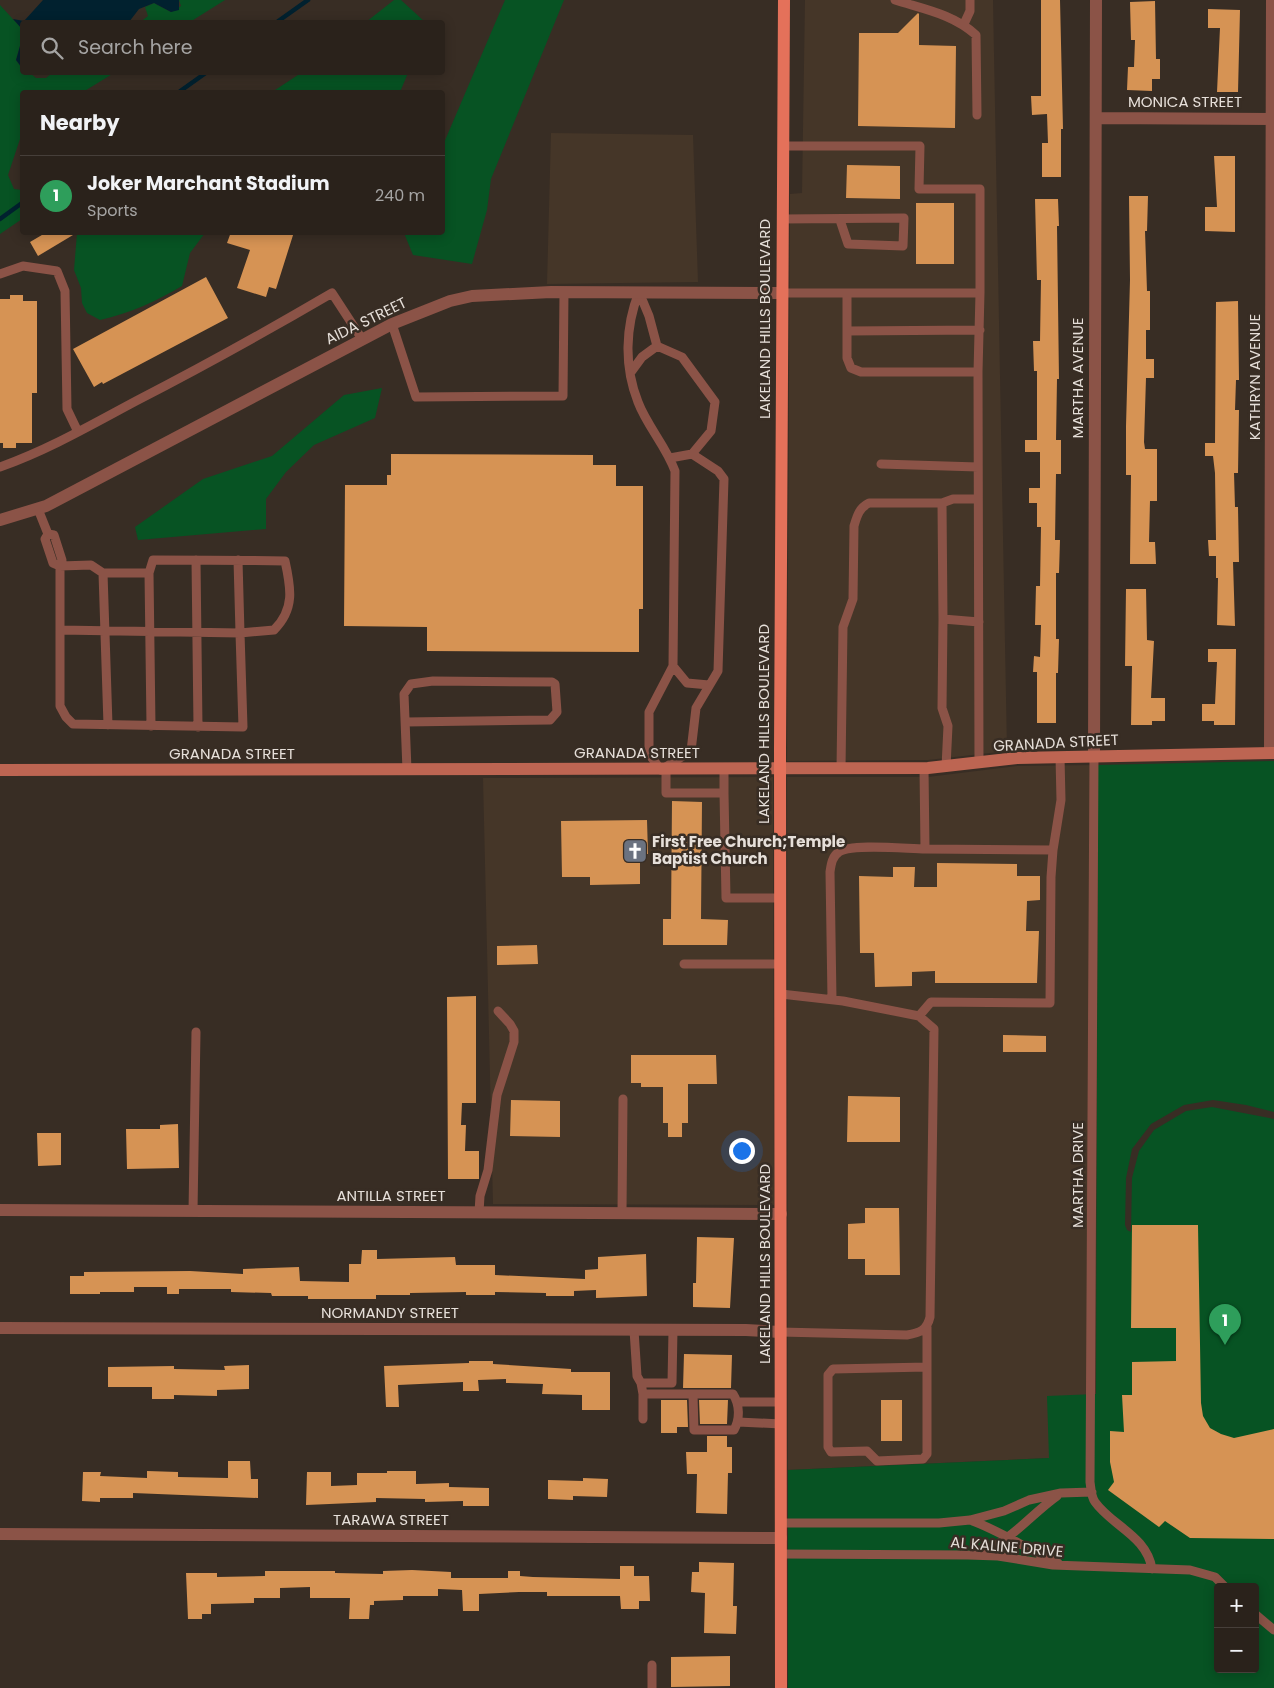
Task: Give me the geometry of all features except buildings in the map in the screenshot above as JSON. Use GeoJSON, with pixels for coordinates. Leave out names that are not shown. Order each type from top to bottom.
{"type":"FeatureCollection","features":[{"type":"Feature","properties":{"kind":"main road","name":"LAKELAND HILLS BOULEVARD"},"geometry":{"type":"LineString","coordinates":[[781,1688],[782,898],[780,769],[784,0]]}},
{"type":"Feature","properties":{"kind":"street","name":"MARTHA AVENUE"},"geometry":{"type":"LineString","coordinates":[[1094,757],[1096,0]]}},
{"type":"Feature","properties":{"kind":"street","name":"KATHRYN AVENUE"},"geometry":{"type":"LineString","coordinates":[[1272,0],[1272,753]]}},
{"type":"Feature","properties":{"kind":"street","name":"MONICA STREET"},"geometry":{"type":"LineString","coordinates":[[1096,118],[1272,119]]}},
{"type":"Feature","properties":{"kind":"street","name":"AIDA STREET"},"geometry":{"type":"LineString","coordinates":[[0,520],[38,509],[362,339],[392,324],[450,301],[472,296],[564,292],[782,293]]}},
{"type":"Feature","properties":{"kind":"street","name":"GRANADA STREET"},"geometry":{"type":"LineString","coordinates":[[0,770],[924,768],[1017,758],[1272,753]]}},
{"type":"Feature","properties":{"kind":"street","name":"ANTILLA STREET"},"geometry":{"type":"LineString","coordinates":[[0,1210],[781,1214]]}},
{"type":"Feature","properties":{"kind":"street","name":"NORMANDY STREET"},"geometry":{"type":"LineString","coordinates":[[0,1328],[780,1332]]}},
{"type":"Feature","properties":{"kind":"street","name":"TARAWA STREET"},"geometry":{"type":"LineString","coordinates":[[0,1534],[781,1538]]}},
{"type":"Feature","properties":{"kind":"lane"},"geometry":{"type":"LineString","coordinates":[[895,0],[918,3],[964,24],[976,35],[977,115]]}},
{"type":"Feature","properties":{"kind":"lane"},"geometry":{"type":"LineString","coordinates":[[964,24],[970,11],[970,0]]}},
{"type":"Feature","properties":{"kind":"lane"},"geometry":{"type":"LineString","coordinates":[[782,146],[920,146],[919,189],[980,189],[980,330],[978,372],[979,763]]}},
{"type":"Feature","properties":{"kind":"lane"},"geometry":{"type":"LineString","coordinates":[[782,219],[904,218],[903,246],[848,244],[840,220]]}},
{"type":"Feature","properties":{"kind":"lane"},"geometry":{"type":"LineString","coordinates":[[0,274],[23,266],[57,271],[65,291],[67,409],[78,432]]}},
{"type":"Feature","properties":{"kind":"lane"},"geometry":{"type":"LineString","coordinates":[[392,324],[416,396],[563,396],[564,292]]}},
{"type":"Feature","properties":{"kind":"lane"},"geometry":{"type":"LineString","coordinates":[[639,292],[657,346],[682,357],[715,402],[711,431],[692,454],[670,458]]}},
{"type":"Feature","properties":{"kind":"lane"},"geometry":{"type":"LineString","coordinates":[[639,292],[628,326],[627,346],[631,372],[638,403],[670,458],[675,471],[673,666],[649,712],[649,754],[663,770],[666,792],[724,792]]}},
{"type":"Feature","properties":{"kind":"lane"},"geometry":{"type":"LineString","coordinates":[[0,467],[35,455],[251,341],[332,293],[362,339]]}},
{"type":"Feature","properties":{"kind":"lane"},"geometry":{"type":"LineString","coordinates":[[782,293],[980,293]]}},
{"type":"Feature","properties":{"kind":"lane"},"geometry":{"type":"LineString","coordinates":[[847,293],[847,358],[852,368],[861,372],[978,372]]}},
{"type":"Feature","properties":{"kind":"lane"},"geometry":{"type":"LineString","coordinates":[[847,331],[980,330]]}},
{"type":"Feature","properties":{"kind":"lane"},"geometry":{"type":"LineString","coordinates":[[631,372],[642,357],[657,346]]}},
{"type":"Feature","properties":{"kind":"lane"},"geometry":{"type":"LineString","coordinates":[[663,770],[691,751],[696,708],[718,671],[724,478],[718,471],[692,454]]}},
{"type":"Feature","properties":{"kind":"lane"},"geometry":{"type":"LineString","coordinates":[[881,464],[978,467]]}},
{"type":"Feature","properties":{"kind":"lane"},"geometry":{"type":"LineString","coordinates":[[842,769],[843,626],[853,599],[854,526],[860,510],[869,503],[942,503],[953,499],[978,499]]}},
{"type":"Feature","properties":{"kind":"lane"},"geometry":{"type":"LineString","coordinates":[[942,503],[942,708],[948,726],[946,767]]}},
{"type":"Feature","properties":{"kind":"lane"},"geometry":{"type":"LineString","coordinates":[[38,509],[48,534],[45,539],[53,563],[60,566],[91,565],[103,572],[149,573]]}},
{"type":"Feature","properties":{"kind":"lane"},"geometry":{"type":"LineString","coordinates":[[60,630],[149,632],[240,633],[274,630],[290,606],[289,580],[285,561],[153,560],[149,573],[149,632],[151,726]]}},
{"type":"Feature","properties":{"kind":"lane"},"geometry":{"type":"LineString","coordinates":[[196,560],[198,726]]}},
{"type":"Feature","properties":{"kind":"lane"},"geometry":{"type":"LineString","coordinates":[[60,566],[60,706],[66,717],[73,724],[243,727],[238,560]]}},
{"type":"Feature","properties":{"kind":"lane"},"geometry":{"type":"LineString","coordinates":[[103,572],[108,725]]}},
{"type":"Feature","properties":{"kind":"lane"},"geometry":{"type":"LineString","coordinates":[[943,619],[978,622]]}},
{"type":"Feature","properties":{"kind":"lane"},"geometry":{"type":"LineString","coordinates":[[673,666],[687,684],[709,685]]}},
{"type":"Feature","properties":{"kind":"lane"},"geometry":{"type":"LineString","coordinates":[[406,722],[550,720],[558,712],[555,684],[552,682],[433,681],[411,684],[404,694],[407,770]]}},
{"type":"Feature","properties":{"kind":"lane"},"geometry":{"type":"LineString","coordinates":[[919,1016],[931,1002],[1050,1003],[1052,850],[1061,800],[1060,757]]}},
{"type":"Feature","properties":{"kind":"lane","name":"MARTHA DRIVE"},"geometry":{"type":"LineString","coordinates":[[1092,1492],[1094,757]]}},
{"type":"Feature","properties":{"kind":"lane"},"geometry":{"type":"LineString","coordinates":[[924,768],[925,849]]}},
{"type":"Feature","properties":{"kind":"lane"},"geometry":{"type":"LineString","coordinates":[[724,769],[726,898],[782,898]]}},
{"type":"Feature","properties":{"kind":"lane"},"geometry":{"type":"LineString","coordinates":[[832,999],[830,872],[832,858],[839,851],[852,848],[1052,850]]}},
{"type":"Feature","properties":{"kind":"lane"},"geometry":{"type":"LineString","coordinates":[[684,964],[781,964]]}},
{"type":"Feature","properties":{"kind":"lane"},"geometry":{"type":"LineString","coordinates":[[781,994],[832,999],[919,1016],[934,1029],[930,1317],[927,1326],[927,1367],[927,1454],[923,1459],[877,1461],[867,1451],[831,1452],[828,1447],[828,1375],[833,1369],[927,1367]]}},
{"type":"Feature","properties":{"kind":"lane"},"geometry":{"type":"LineString","coordinates":[[479,1212],[480,1196],[488,1170],[497,1095],[514,1042],[514,1032],[510,1024],[498,1011]]}},
{"type":"Feature","properties":{"kind":"lane"},"geometry":{"type":"LineString","coordinates":[[193,1210],[196,1032]]}},
{"type":"Feature","properties":{"kind":"lane"},"geometry":{"type":"LineString","coordinates":[[622,1212],[624,1099]]}},
{"type":"Feature","properties":{"kind":"lane"},"geometry":{"type":"LineString","coordinates":[[780,1332],[907,1335],[918,1334],[927,1326]]}},
{"type":"Feature","properties":{"kind":"lane"},"geometry":{"type":"LineString","coordinates":[[634,1330],[637,1376],[641,1383],[643,1394],[642,1419]]}},
{"type":"Feature","properties":{"kind":"lane"},"geometry":{"type":"LineString","coordinates":[[641,1383],[672,1384],[673,1330]]}},
{"type":"Feature","properties":{"kind":"lane"},"geometry":{"type":"LineString","coordinates":[[643,1394],[693,1394],[733,1394],[738,1402],[738,1422],[734,1430],[694,1430],[693,1394]]}},
{"type":"Feature","properties":{"kind":"lane"},"geometry":{"type":"LineString","coordinates":[[738,1402],[781,1402]]}},
{"type":"Feature","properties":{"kind":"lane"},"geometry":{"type":"LineString","coordinates":[[738,1422],[781,1424]]}},
{"type":"Feature","properties":{"kind":"lane"},"geometry":{"type":"LineString","coordinates":[[1092,1492],[1094,1500],[1113,1520],[1142,1544],[1151,1559],[1152,1569]]}},
{"type":"Feature","properties":{"kind":"lane","name":"AL KALINE DRIVE"},"geometry":{"type":"LineString","coordinates":[[781,1523],[939,1523],[970,1520],[1004,1511],[1029,1500],[1062,1494],[1092,1492]]}},
{"type":"Feature","properties":{"kind":"lane"},"geometry":{"type":"LineString","coordinates":[[968,1555],[989,1549],[1008,1537],[1040,1508],[1062,1494]]}},
{"type":"Feature","properties":{"kind":"lane"},"geometry":{"type":"LineString","coordinates":[[970,1520],[990,1527],[1030,1551],[1066,1566]]}},
{"type":"Feature","properties":{"kind":"lane","name":"AL KALINE DRIVE"},"geometry":{"type":"LineString","coordinates":[[781,1554],[998,1556],[1066,1566],[1190,1570],[1215,1577],[1222,1583]]}},
{"type":"Feature","properties":{"kind":"lane"},"geometry":{"type":"LineString","coordinates":[[1259,1617],[1274,1630]]}},
{"type":"Feature","properties":{"kind":"lane"},"geometry":{"type":"LineString","coordinates":[[652,1665],[652,1688]]}},
{"type":"Feature","properties":{"kind":"shaded area"},"geometry":{"type":"Polygon","coordinates":[[[805,0],[993,0],[1007,751],[928,760],[787,761],[790,194],[802,193],[805,0]]]}},
{"type":"Feature","properties":{"kind":"shaded area"},"geometry":{"type":"Polygon","coordinates":[[[551,133],[693,135],[698,282],[547,284],[551,133]]]}},
{"type":"Feature","properties":{"kind":"shaded area"},"geometry":{"type":"Polygon","coordinates":[[[1098,765],[1096,1394],[1049,1458],[788,1470],[787,777],[928,777],[1017,766],[1098,765]]]}},
{"type":"Feature","properties":{"kind":"shaded area"},"geometry":{"type":"Polygon","coordinates":[[[773,777],[774,1205],[493,1204],[483,778],[773,777]]]}},
{"type":"Feature","properties":{"kind":"green space"},"geometry":{"type":"Polygon","coordinates":[[[179,0],[225,0],[193,20],[143,20],[148,16],[145,7],[154,3],[171,12],[181,6],[179,0]]]}},
{"type":"Feature","properties":{"kind":"green space"},"geometry":{"type":"Polygon","coordinates":[[[394,0],[401,0],[423,20],[369,20],[394,0]]]}},
{"type":"Feature","properties":{"kind":"green space"},"geometry":{"type":"Polygon","coordinates":[[[505,0],[564,0],[491,179],[487,210],[472,264],[413,255],[405,235],[445,235],[445,140],[505,0]]]}},
{"type":"Feature","properties":{"kind":"green space"},"geometry":{"type":"Polygon","coordinates":[[[0,5],[20,27],[20,46],[16,60],[20,65],[20,75],[46,78],[50,75],[111,75],[86,90],[20,90],[20,139],[8,175],[14,189],[20,190],[20,220],[0,234],[0,5]]]}},
{"type":"Feature","properties":{"kind":"green space"},"geometry":{"type":"Polygon","coordinates":[[[298,75],[407,75],[401,90],[275,90],[298,75]]]}},
{"type":"Feature","properties":{"kind":"green space"},"geometry":{"type":"Polygon","coordinates":[[[77,235],[204,235],[190,253],[182,286],[142,306],[100,320],[87,313],[82,303],[81,288],[74,270],[77,235]]]}},
{"type":"Feature","properties":{"kind":"green space"},"geometry":{"type":"Polygon","coordinates":[[[382,388],[375,418],[314,445],[286,472],[266,499],[266,529],[138,540],[135,527],[203,479],[272,456],[344,395],[382,388]]]}},
{"type":"Feature","properties":{"kind":"green space"},"geometry":{"type":"Polygon","coordinates":[[[1274,761],[1274,1112],[1213,1100],[1184,1105],[1151,1124],[1132,1149],[1126,1178],[1125,1225],[1127,1230],[1131,1232],[1132,1178],[1139,1151],[1154,1130],[1186,1111],[1212,1107],[1274,1119],[1274,1688],[788,1688],[788,1470],[1049,1458],[1047,1396],[1096,1394],[1098,765],[1274,761]]]}},
{"type":"Feature","properties":{"kind":"water"},"geometry":{"type":"Polygon","coordinates":[[[43,0],[179,0],[179,10],[171,12],[154,3],[139,9],[131,20],[25,20],[43,0]]]}},
{"type":"Feature","properties":{"kind":"water"},"geometry":{"type":"Polygon","coordinates":[[[13,19],[20,20],[20,27],[13,19]]]}},
{"type":"Feature","properties":{"kind":"water"},"geometry":{"type":"Polygon","coordinates":[[[20,46],[20,65],[16,60],[20,46]]]}},
{"type":"Feature","properties":{"kind":"waterway"},"geometry":{"type":"LineString","coordinates":[[280,20],[308,0]]}},
{"type":"Feature","properties":{"kind":"waterway"},"geometry":{"type":"LineString","coordinates":[[182,90],[203,75]]}},
{"type":"Feature","properties":{"kind":"waterway"},"geometry":{"type":"LineString","coordinates":[[0,219],[20,204]]}},
{"type":"Feature","properties":{"kind":"place","name":"First Free Church;Temple Baptist Church"},"geometry":{"type":"Point","coordinates":[635,851]}},
{"type":"Feature","properties":{"kind":"place","name":"Joker Marchant Stadium"},"geometry":{"type":"Point","coordinates":[1225,1345]}}]}
